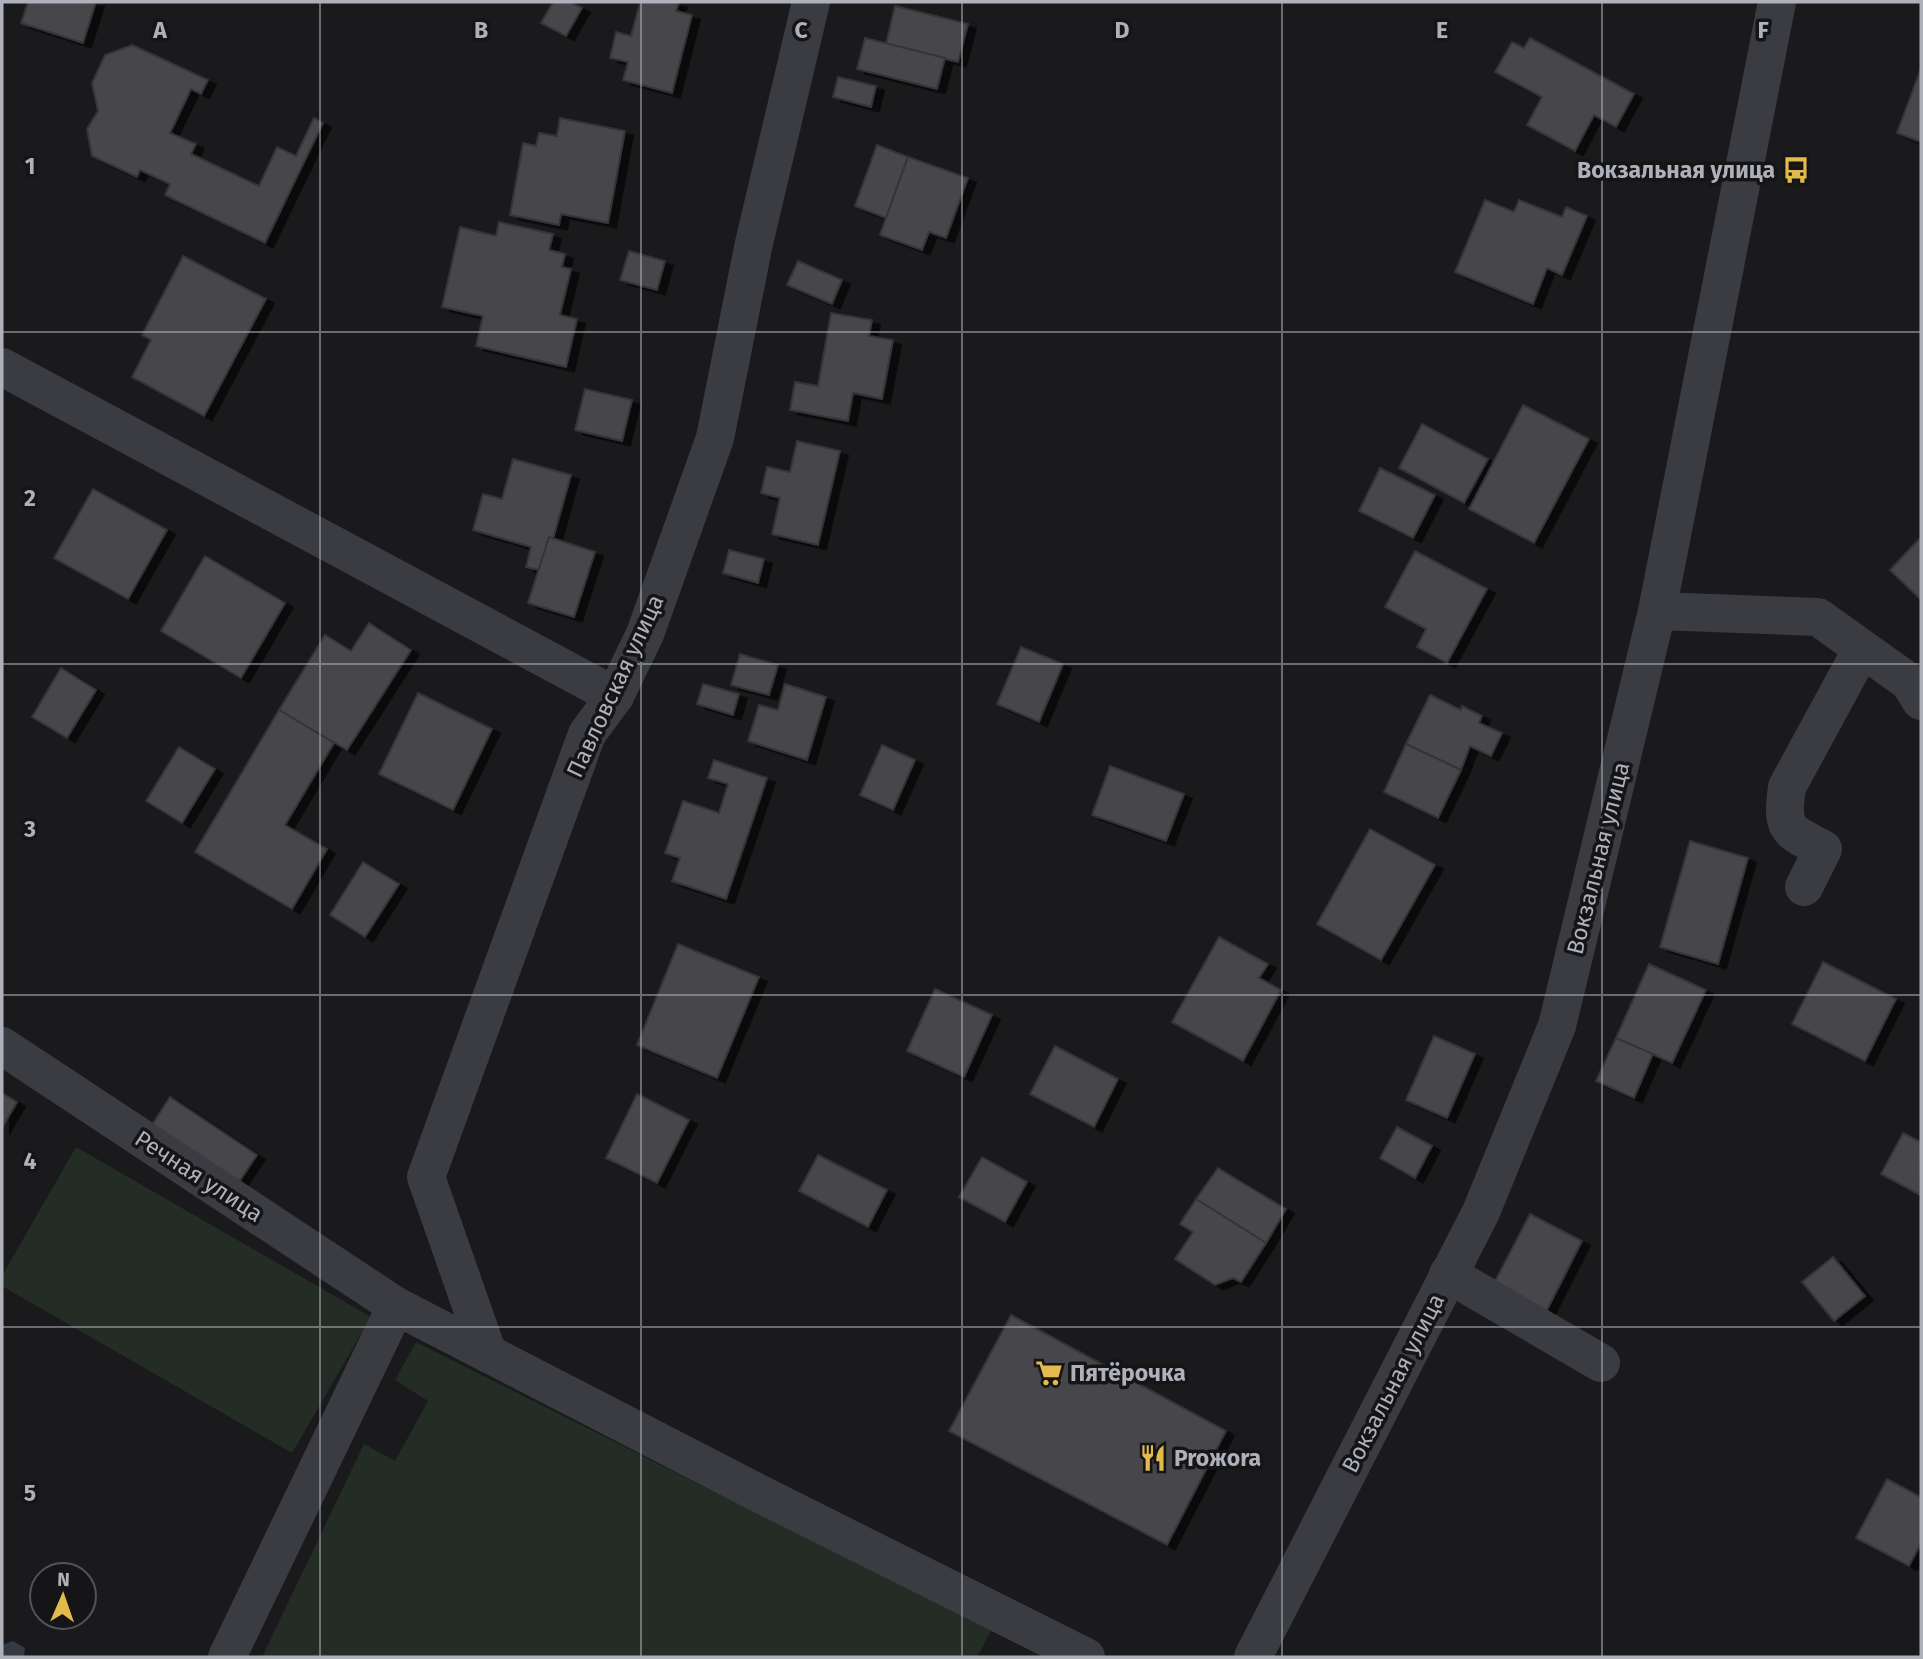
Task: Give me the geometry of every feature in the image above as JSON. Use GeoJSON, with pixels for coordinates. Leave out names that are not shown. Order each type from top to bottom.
{"type":"FeatureCollection","features":[{"type":"Feature","properties":{"kind":"street","name":"Павловская улица"},"geometry":{"type":"LineString","coordinates":[[488,1354],[426,1177],[587,734],[615,696],[645,634],[715,438],[754,243],[811,2]]}},
{"type":"Feature","properties":{"kind":"street","name":"Вокзальная улица"},"geometry":{"type":"LineString","coordinates":[[1253,1657],[1481,1212],[1557,1026],[1657,611],[1777,2]]}},
{"type":"Feature","properties":{"kind":"street"},"geometry":{"type":"LineString","coordinates":[[2,367],[615,696]]}},
{"type":"Feature","properties":{"kind":"street"},"geometry":{"type":"LineString","coordinates":[[1657,611],[1818,617],[1909,682],[1921,701]]}},
{"type":"Feature","properties":{"kind":"street"},"geometry":{"type":"LineString","coordinates":[[1804,887],[1823,849],[1791,832],[1784,813],[1787,788],[1862,649]]}},
{"type":"Feature","properties":{"kind":"street","name":"Речная улица"},"geometry":{"type":"LineString","coordinates":[[2,1046],[396,1306],[764,1496],[1086,1657]]}},
{"type":"Feature","properties":{"kind":"street"},"geometry":{"type":"LineString","coordinates":[[1448,1274],[1601,1363]]}},
{"type":"Feature","properties":{"kind":"street"},"geometry":{"type":"LineString","coordinates":[[227,1657],[396,1306]]}},
{"type":"Feature","properties":{"kind":"shaded area"},"geometry":{"type":"Polygon","coordinates":[[[76,1147],[371,1317],[292,1453],[2,1286],[2,1276],[76,1147]]]}},
{"type":"Feature","properties":{"kind":"shaded area"},"geometry":{"type":"Polygon","coordinates":[[[416,1342],[991,1631],[977,1657],[262,1657],[364,1444],[395,1461],[428,1401],[395,1380],[416,1342]]]}},
{"type":"Feature","properties":{"kind":"shaded area"},"geometry":{"type":"Polygon","coordinates":[[[13,1641],[25,1648],[24,1657],[2,1657],[2,1645],[13,1641]]]}},
{"type":"Feature","properties":{"kind":"building"},"geometry":{"type":"Polygon","coordinates":[[[28,2],[96,2],[83,43],[21,23],[28,2]]]}},
{"type":"Feature","properties":{"kind":"building"},"geometry":{"type":"Polygon","coordinates":[[[553,2],[570,2],[582,8],[566,36],[541,23],[553,2]]]}},
{"type":"Feature","properties":{"kind":"building"},"geometry":{"type":"Polygon","coordinates":[[[640,2],[679,3],[676,11],[692,15],[672,93],[623,80],[628,62],[610,58],[616,32],[631,36],[640,2]]]}},
{"type":"Feature","properties":{"kind":"building"},"geometry":{"type":"Polygon","coordinates":[[[895,6],[968,24],[958,62],[886,44],[895,6]]]}},
{"type":"Feature","properties":{"kind":"building"},"geometry":{"type":"Polygon","coordinates":[[[865,38],[945,58],[937,89],[857,69],[865,38]]]}},
{"type":"Feature","properties":{"kind":"building"},"geometry":{"type":"Polygon","coordinates":[[[1530,38],[1634,94],[1616,127],[1594,115],[1575,151],[1527,125],[1542,97],[1495,72],[1512,42],[1524,48],[1530,38]]]}},
{"type":"Feature","properties":{"kind":"building"},"geometry":{"type":"Polygon","coordinates":[[[132,45],[208,80],[201,94],[191,89],[170,133],[196,144],[191,154],[259,186],[277,147],[296,156],[314,118],[323,123],[265,243],[165,195],[170,184],[140,170],[137,177],[92,156],[87,129],[98,111],[92,83],[105,55],[132,45]]]}},
{"type":"Feature","properties":{"kind":"building"},"geometry":{"type":"Polygon","coordinates":[[[1921,72],[1921,142],[1897,133],[1921,72]]]}},
{"type":"Feature","properties":{"kind":"building"},"geometry":{"type":"Polygon","coordinates":[[[838,77],[876,86],[871,107],[833,97],[838,77]]]}},
{"type":"Feature","properties":{"kind":"building"},"geometry":{"type":"Polygon","coordinates":[[[560,118],[625,131],[608,223],[561,214],[559,225],[510,215],[523,143],[536,146],[539,133],[557,136],[560,118]]]}},
{"type":"Feature","properties":{"kind":"building"},"geometry":{"type":"Polygon","coordinates":[[[877,145],[908,157],[886,218],[855,206],[877,145]]]}},
{"type":"Feature","properties":{"kind":"building"},"geometry":{"type":"Polygon","coordinates":[[[908,157],[968,178],[946,238],[929,232],[922,250],[880,235],[908,157]]]}},
{"type":"Feature","properties":{"kind":"building"},"geometry":{"type":"Polygon","coordinates":[[[1485,200],[1514,212],[1519,200],[1562,217],[1566,207],[1587,216],[1562,275],[1547,268],[1533,304],[1455,272],[1485,200]]]}},
{"type":"Feature","properties":{"kind":"building"},"geometry":{"type":"Polygon","coordinates":[[[499,222],[553,234],[549,250],[565,254],[562,267],[571,269],[560,315],[577,319],[566,367],[476,346],[483,316],[442,307],[460,227],[496,236],[499,222]]]}},
{"type":"Feature","properties":{"kind":"building"},"geometry":{"type":"Polygon","coordinates":[[[629,251],[665,261],[657,290],[620,280],[629,251]]]}},
{"type":"Feature","properties":{"kind":"building"},"geometry":{"type":"Polygon","coordinates":[[[183,256],[266,299],[204,416],[132,377],[151,340],[142,335],[183,256]]]}},
{"type":"Feature","properties":{"kind":"building"},"geometry":{"type":"Polygon","coordinates":[[[798,261],[842,280],[832,304],[787,285],[798,261]]]}},
{"type":"Feature","properties":{"kind":"building"},"geometry":{"type":"Polygon","coordinates":[[[831,313],[872,320],[869,336],[893,340],[882,399],[853,393],[848,421],[790,410],[795,382],[818,386],[831,313]]]}},
{"type":"Feature","properties":{"kind":"building"},"geometry":{"type":"Polygon","coordinates":[[[585,389],[632,400],[622,441],[575,430],[585,389]]]}},
{"type":"Feature","properties":{"kind":"building"},"geometry":{"type":"Polygon","coordinates":[[[1523,405],[1589,439],[1534,543],[1469,509],[1523,405]]]}},
{"type":"Feature","properties":{"kind":"building"},"geometry":{"type":"Polygon","coordinates":[[[1422,424],[1488,459],[1464,503],[1399,468],[1422,424]]]}},
{"type":"Feature","properties":{"kind":"building"},"geometry":{"type":"Polygon","coordinates":[[[797,441],[840,451],[818,545],[772,534],[780,498],[761,493],[767,467],[790,472],[797,441]]]}},
{"type":"Feature","properties":{"kind":"building"},"geometry":{"type":"Polygon","coordinates":[[[513,459],[571,475],[553,539],[549,537],[539,570],[526,567],[531,547],[473,530],[483,494],[502,499],[513,459]]]}},
{"type":"Feature","properties":{"kind":"building"},"geometry":{"type":"Polygon","coordinates":[[[1380,468],[1435,495],[1413,538],[1359,511],[1380,468]]]}},
{"type":"Feature","properties":{"kind":"building"},"geometry":{"type":"Polygon","coordinates":[[[93,489],[167,530],[128,599],[54,558],[93,489]]]}},
{"type":"Feature","properties":{"kind":"building"},"geometry":{"type":"Polygon","coordinates":[[[549,537],[595,552],[574,617],[528,603],[549,537]]]}},
{"type":"Feature","properties":{"kind":"building"},"geometry":{"type":"Polygon","coordinates":[[[1921,537],[1921,600],[1890,570],[1921,537]]]}},
{"type":"Feature","properties":{"kind":"building"},"geometry":{"type":"Polygon","coordinates":[[[729,550],[764,559],[758,583],[723,573],[729,550]]]}},
{"type":"Feature","properties":{"kind":"building"},"geometry":{"type":"Polygon","coordinates":[[[1415,551],[1487,589],[1447,663],[1417,647],[1426,629],[1385,607],[1415,551]]]}},
{"type":"Feature","properties":{"kind":"building"},"geometry":{"type":"Polygon","coordinates":[[[205,556],[285,603],[241,678],[161,631],[205,556]]]}},
{"type":"Feature","properties":{"kind":"building"},"geometry":{"type":"Polygon","coordinates":[[[369,623],[411,650],[347,750],[279,710],[325,635],[351,651],[369,623]]]}},
{"type":"Feature","properties":{"kind":"building"},"geometry":{"type":"Polygon","coordinates":[[[1021,647],[1063,664],[1039,722],[997,704],[1021,647]]]}},
{"type":"Feature","properties":{"kind":"building"},"geometry":{"type":"Polygon","coordinates":[[[740,654],[778,665],[769,695],[731,685],[740,654]]]}},
{"type":"Feature","properties":{"kind":"building"},"geometry":{"type":"Polygon","coordinates":[[[61,668],[96,690],[67,738],[32,717],[61,668]]]}},
{"type":"Feature","properties":{"kind":"building"},"geometry":{"type":"Polygon","coordinates":[[[703,684],[739,694],[733,715],[697,704],[703,684]]]}},
{"type":"Feature","properties":{"kind":"building"},"geometry":{"type":"Polygon","coordinates":[[[785,684],[826,697],[807,760],[748,741],[759,705],[778,710],[785,684]]]}},
{"type":"Feature","properties":{"kind":"building"},"geometry":{"type":"Polygon","coordinates":[[[418,693],[492,729],[453,810],[379,774],[418,693]]]}},
{"type":"Feature","properties":{"kind":"building"},"geometry":{"type":"Polygon","coordinates":[[[1430,695],[1461,710],[1462,706],[1482,716],[1479,723],[1502,733],[1491,756],[1470,746],[1461,770],[1406,744],[1430,695]]]}},
{"type":"Feature","properties":{"kind":"building"},"geometry":{"type":"Polygon","coordinates":[[[279,710],[334,743],[285,825],[327,849],[292,909],[195,852],[279,710]]]}},
{"type":"Feature","properties":{"kind":"building"},"geometry":{"type":"Polygon","coordinates":[[[1406,744],[1461,770],[1438,818],[1384,792],[1406,744]]]}},
{"type":"Feature","properties":{"kind":"building"},"geometry":{"type":"Polygon","coordinates":[[[882,745],[915,760],[893,810],[860,795],[882,745]]]}},
{"type":"Feature","properties":{"kind":"building"},"geometry":{"type":"Polygon","coordinates":[[[179,747],[215,769],[182,823],[146,801],[179,747]]]}},
{"type":"Feature","properties":{"kind":"building"},"geometry":{"type":"Polygon","coordinates":[[[714,760],[767,778],[726,899],[672,881],[680,858],[665,853],[683,801],[719,813],[728,784],[708,778],[714,760]]]}},
{"type":"Feature","properties":{"kind":"building"},"geometry":{"type":"Polygon","coordinates":[[[1110,766],[1184,794],[1166,841],[1092,815],[1110,766]]]}},
{"type":"Feature","properties":{"kind":"building"},"geometry":{"type":"Polygon","coordinates":[[[1370,829],[1435,865],[1381,960],[1317,924],[1370,829]]]}},
{"type":"Feature","properties":{"kind":"building"},"geometry":{"type":"Polygon","coordinates":[[[1690,841],[1748,858],[1718,964],[1660,947],[1690,841]]]}},
{"type":"Feature","properties":{"kind":"building"},"geometry":{"type":"Polygon","coordinates":[[[363,862],[399,884],[365,937],[330,915],[363,862]]]}},
{"type":"Feature","properties":{"kind":"building"},"geometry":{"type":"Polygon","coordinates":[[[1219,937],[1268,964],[1259,978],[1281,990],[1243,1061],[1172,1022],[1219,937]]]}},
{"type":"Feature","properties":{"kind":"building"},"geometry":{"type":"Polygon","coordinates":[[[678,944],[759,977],[717,1078],[637,1045],[678,944]]]}},
{"type":"Feature","properties":{"kind":"building"},"geometry":{"type":"Polygon","coordinates":[[[1823,962],[1896,999],[1865,1061],[1792,1024],[1823,962]]]}},
{"type":"Feature","properties":{"kind":"building"},"geometry":{"type":"Polygon","coordinates":[[[1649,964],[1706,990],[1672,1063],[1616,1038],[1649,964]]]}},
{"type":"Feature","properties":{"kind":"building"},"geometry":{"type":"Polygon","coordinates":[[[935,989],[992,1015],[964,1077],[907,1051],[935,989]]]}},
{"type":"Feature","properties":{"kind":"building"},"geometry":{"type":"Polygon","coordinates":[[[1434,1036],[1475,1054],[1447,1118],[1406,1100],[1434,1036]]]}},
{"type":"Feature","properties":{"kind":"building"},"geometry":{"type":"Polygon","coordinates":[[[1616,1038],[1653,1054],[1634,1098],[1596,1081],[1616,1038]]]}},
{"type":"Feature","properties":{"kind":"building"},"geometry":{"type":"Polygon","coordinates":[[[1055,1046],[1118,1079],[1094,1127],[1030,1094],[1055,1046]]]}},
{"type":"Feature","properties":{"kind":"building"},"geometry":{"type":"Polygon","coordinates":[[[2,1093],[17,1102],[2,1128],[2,1093]]]}},
{"type":"Feature","properties":{"kind":"building"},"geometry":{"type":"Polygon","coordinates":[[[637,1094],[689,1120],[657,1183],[606,1158],[637,1094]]]}},
{"type":"Feature","properties":{"kind":"building"},"geometry":{"type":"Polygon","coordinates":[[[170,1097],[257,1155],[233,1191],[146,1134],[170,1097]]]}},
{"type":"Feature","properties":{"kind":"building"},"geometry":{"type":"Polygon","coordinates":[[[1397,1127],[1432,1146],[1415,1178],[1380,1158],[1397,1127]]]}},
{"type":"Feature","properties":{"kind":"building"},"geometry":{"type":"Polygon","coordinates":[[[1903,1133],[1921,1142],[1920,1195],[1881,1174],[1903,1133]]]}},
{"type":"Feature","properties":{"kind":"building"},"geometry":{"type":"Polygon","coordinates":[[[818,1155],[887,1190],[868,1227],[799,1191],[818,1155]]]}},
{"type":"Feature","properties":{"kind":"building"},"geometry":{"type":"Polygon","coordinates":[[[982,1157],[1027,1182],[1005,1222],[959,1197],[982,1157]]]}},
{"type":"Feature","properties":{"kind":"building"},"geometry":{"type":"Polygon","coordinates":[[[1218,1168],[1286,1209],[1266,1243],[1196,1199],[1218,1168]]]}},
{"type":"Feature","properties":{"kind":"building"},"geometry":{"type":"Polygon","coordinates":[[[1196,1199],[1266,1243],[1241,1282],[1233,1278],[1215,1285],[1175,1259],[1193,1232],[1180,1224],[1196,1199]]]}},
{"type":"Feature","properties":{"kind":"building"},"geometry":{"type":"Polygon","coordinates":[[[1530,1214],[1582,1241],[1544,1316],[1491,1289],[1530,1214]]]}},
{"type":"Feature","properties":{"kind":"building"},"geometry":{"type":"Polygon","coordinates":[[[1833,1257],[1865,1296],[1834,1321],[1802,1282],[1833,1257]]]}},
{"type":"Feature","properties":{"kind":"building","name":"Пятёрочка"},"geometry":{"type":"Polygon","coordinates":[[[1011,1315],[1226,1431],[1167,1545],[949,1431],[1011,1315]]]}},
{"type":"Feature","properties":{"kind":"building"},"geometry":{"type":"Polygon","coordinates":[[[1887,1479],[1921,1497],[1921,1543],[1909,1566],[1856,1538],[1887,1479]]]}},
{"type":"Feature","properties":{"kind":"place","name":"Вокзальная улица"},"geometry":{"type":"Point","coordinates":[1796,170]}},
{"type":"Feature","properties":{"kind":"place","name":"Пятёрочка"},"geometry":{"type":"Point","coordinates":[1049,1373]}},
{"type":"Feature","properties":{"kind":"place","name":"Proжora"},"geometry":{"type":"Point","coordinates":[1153,1458]}}]}
